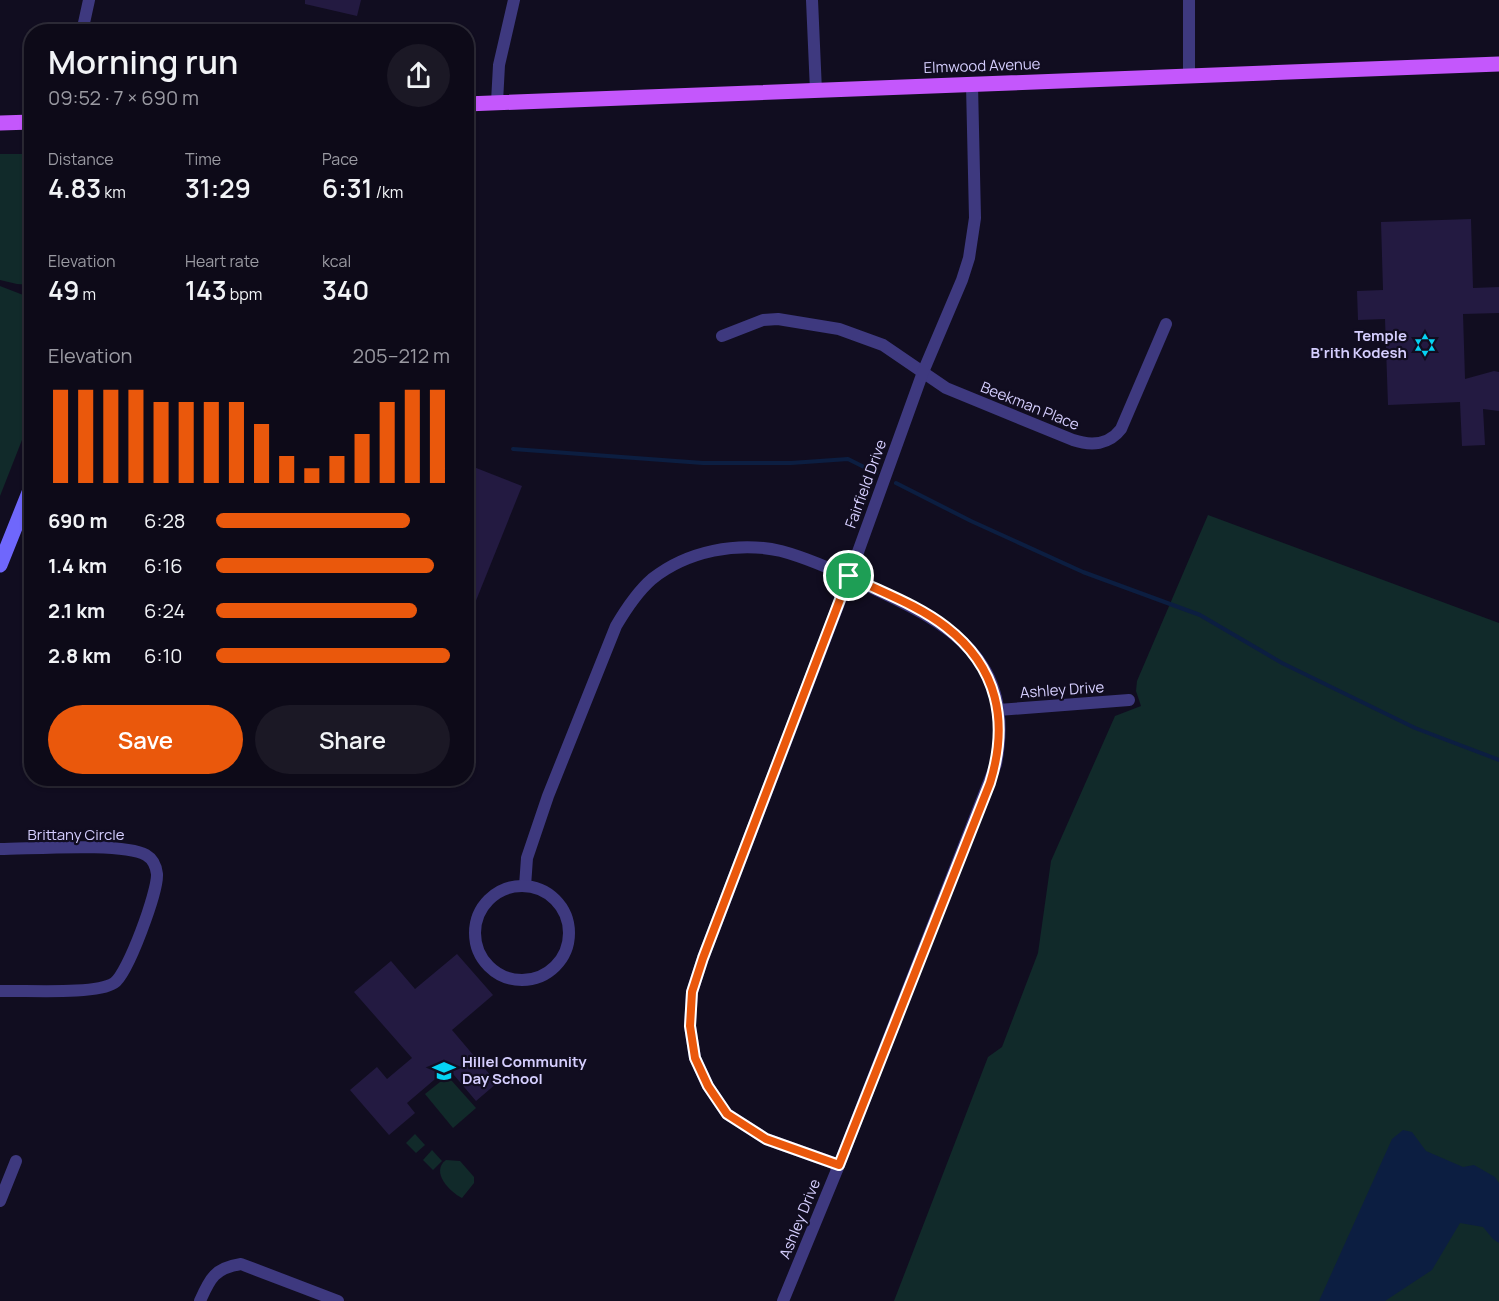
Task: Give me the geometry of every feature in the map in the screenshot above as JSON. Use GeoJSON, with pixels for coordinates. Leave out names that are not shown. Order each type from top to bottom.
{"type":"FeatureCollection","features":[{"type":"Feature","properties":{"kind":"main road","name":"Elmwood Avenue"},"geometry":{"type":"LineString","coordinates":[[474,103],[1499,64]]}},
{"type":"Feature","properties":{"kind":"main road"},"geometry":{"type":"LineString","coordinates":[[0,123],[24,122]]}},
{"type":"Feature","properties":{"kind":"street"},"geometry":{"type":"LineString","coordinates":[[84,24],[89,0]]}},
{"type":"Feature","properties":{"kind":"street"},"geometry":{"type":"LineString","coordinates":[[497,102],[499,65],[514,0]]}},
{"type":"Feature","properties":{"kind":"street"},"geometry":{"type":"LineString","coordinates":[[812,0],[816,91]]}},
{"type":"Feature","properties":{"kind":"street"},"geometry":{"type":"LineString","coordinates":[[1188,0],[1189,76]]}},
{"type":"Feature","properties":{"kind":"street","name":"Fairfield Drive"},"geometry":{"type":"LineString","coordinates":[[839,1165],[766,1139],[727,1114],[708,1086],[695,1058],[690,1026],[692,992],[849,576],[923,372],[962,280],[973,240],[975,191],[972,85]]}},
{"type":"Feature","properties":{"kind":"street"},"geometry":{"type":"LineString","coordinates":[[722,336],[763,320],[778,319],[840,329],[883,345],[923,372]]}},
{"type":"Feature","properties":{"kind":"street","name":"Beekman Place"},"geometry":{"type":"LineString","coordinates":[[923,372],[946,388],[1073,440],[1096,444],[1112,438],[1121,429],[1166,324]]}},
{"type":"Feature","properties":{"kind":"street"},"geometry":{"type":"LineString","coordinates":[[0,565],[24,505]]}},
{"type":"Feature","properties":{"kind":"street"},"geometry":{"type":"LineString","coordinates":[[525,886],[526,858],[548,796],[616,626],[651,580],[682,561],[702,553],[742,548],[779,551],[849,576]]}},
{"type":"Feature","properties":{"kind":"street","name":"Ashley Drive"},"geometry":{"type":"LineString","coordinates":[[783,1301],[990,783],[999,746],[998,710],[990,680],[960,638],[930,616],[849,576]]}},
{"type":"Feature","properties":{"kind":"street","name":"Ashley Drive"},"geometry":{"type":"LineString","coordinates":[[998,710],[1129,700]]}},
{"type":"Feature","properties":{"kind":"street","name":"Brittany Circle"},"geometry":{"type":"LineString","coordinates":[[0,849],[125,848],[148,856],[153,861],[157,876],[156,888],[132,954],[115,982],[105,987],[84,989],[0,991]]}},
{"type":"Feature","properties":{"kind":"street"},"geometry":{"type":"LineString","coordinates":[[525,886],[545,892],[561,905],[567,918],[569,932],[568,946],[562,959],[540,977],[526,980],[512,979],[498,974],[486,963],[478,950],[475,935],[477,919],[484,905],[495,894],[509,888],[525,886]]}},
{"type":"Feature","properties":{"kind":"street"},"geometry":{"type":"LineString","coordinates":[[0,1201],[16,1161]]}},
{"type":"Feature","properties":{"kind":"street"},"geometry":{"type":"LineString","coordinates":[[200,1301],[212,1277],[226,1266],[241,1264],[338,1301]]}},
{"type":"Feature","properties":{"kind":"green space"},"geometry":{"type":"Polygon","coordinates":[[[0,154],[24,154],[24,284],[0,280],[0,154]]]}},
{"type":"Feature","properties":{"kind":"green space"},"geometry":{"type":"Polygon","coordinates":[[[0,286],[24,295],[24,435],[0,496],[0,286]]]}},
{"type":"Feature","properties":{"kind":"green space"},"geometry":{"type":"Polygon","coordinates":[[[1208,515],[1499,623],[1499,1301],[894,1301],[988,1057],[1002,1047],[1038,953],[1051,861],[1115,716],[1141,706],[1136,691],[1137,681],[1208,515]]]}},
{"type":"Feature","properties":{"kind":"green space"},"geometry":{"type":"Polygon","coordinates":[[[445,1078],[451,1080],[476,1108],[453,1128],[425,1094],[445,1078]]]}},
{"type":"Feature","properties":{"kind":"green space"},"geometry":{"type":"Polygon","coordinates":[[[415,1134],[425,1145],[416,1153],[406,1143],[415,1134]]]}},
{"type":"Feature","properties":{"kind":"green space"},"geometry":{"type":"Polygon","coordinates":[[[432,1150],[442,1161],[433,1170],[423,1160],[432,1150]]]}},
{"type":"Feature","properties":{"kind":"green space"},"geometry":{"type":"Polygon","coordinates":[[[446,1160],[460,1161],[474,1177],[474,1183],[462,1198],[447,1187],[441,1176],[440,1170],[446,1160]]]}},
{"type":"Feature","properties":{"kind":"water"},"geometry":{"type":"Polygon","coordinates":[[[1403,1130],[1412,1132],[1426,1151],[1463,1167],[1474,1165],[1495,1177],[1499,1183],[1499,1243],[1483,1227],[1460,1223],[1432,1270],[1385,1301],[1319,1301],[1392,1139],[1403,1130]]]}},
{"type":"Feature","properties":{"kind":"building"},"geometry":{"type":"Polygon","coordinates":[[[305,0],[361,0],[357,16],[305,4],[305,0]]]}},
{"type":"Feature","properties":{"kind":"building","name":"Temple B'rith Kodesh"},"geometry":{"type":"Polygon","coordinates":[[[1471,219],[1473,288],[1499,287],[1499,313],[1463,314],[1465,379],[1494,371],[1499,372],[1499,411],[1483,409],[1485,445],[1462,446],[1460,402],[1388,405],[1385,319],[1358,320],[1357,291],[1383,290],[1381,222],[1471,219]]]}},
{"type":"Feature","properties":{"kind":"building"},"geometry":{"type":"Polygon","coordinates":[[[474,467],[522,486],[474,606],[474,467]]]}},
{"type":"Feature","properties":{"kind":"building"},"geometry":{"type":"Polygon","coordinates":[[[457,954],[493,995],[452,1030],[497,1083],[476,1101],[448,1068],[407,1103],[415,1113],[389,1135],[350,1090],[377,1067],[387,1079],[412,1058],[354,992],[391,961],[415,989],[457,954]]]}},
{"type":"Feature","properties":{"kind":"waterway"},"geometry":{"type":"LineString","coordinates":[[513,449],[703,463],[791,463],[848,459],[876,473]]}},
{"type":"Feature","properties":{"kind":"waterway"},"geometry":{"type":"LineString","coordinates":[[896,483],[971,521],[1083,572],[1200,615],[1282,663],[1415,728],[1499,760]]}},
{"type":"Feature","properties":{"kind":"place","name":"Temple B'rith Kodesh"},"geometry":{"type":"Point","coordinates":[1425,345]}},
{"type":"Feature","properties":{"kind":"place","name":"Hillel Community Day School"},"geometry":{"type":"Point","coordinates":[444,1071]}},
{"type":"Feature","properties":{"kind":"route"},"geometry":{"type":"LineString","coordinates":[[849,576],[930,616],[960,638],[981,664],[990,680],[1000,728],[996,764],[990,783],[839,1165],[766,1139],[727,1114],[708,1086],[695,1058],[690,1026],[692,992],[703,958],[849,576]]}}]}
